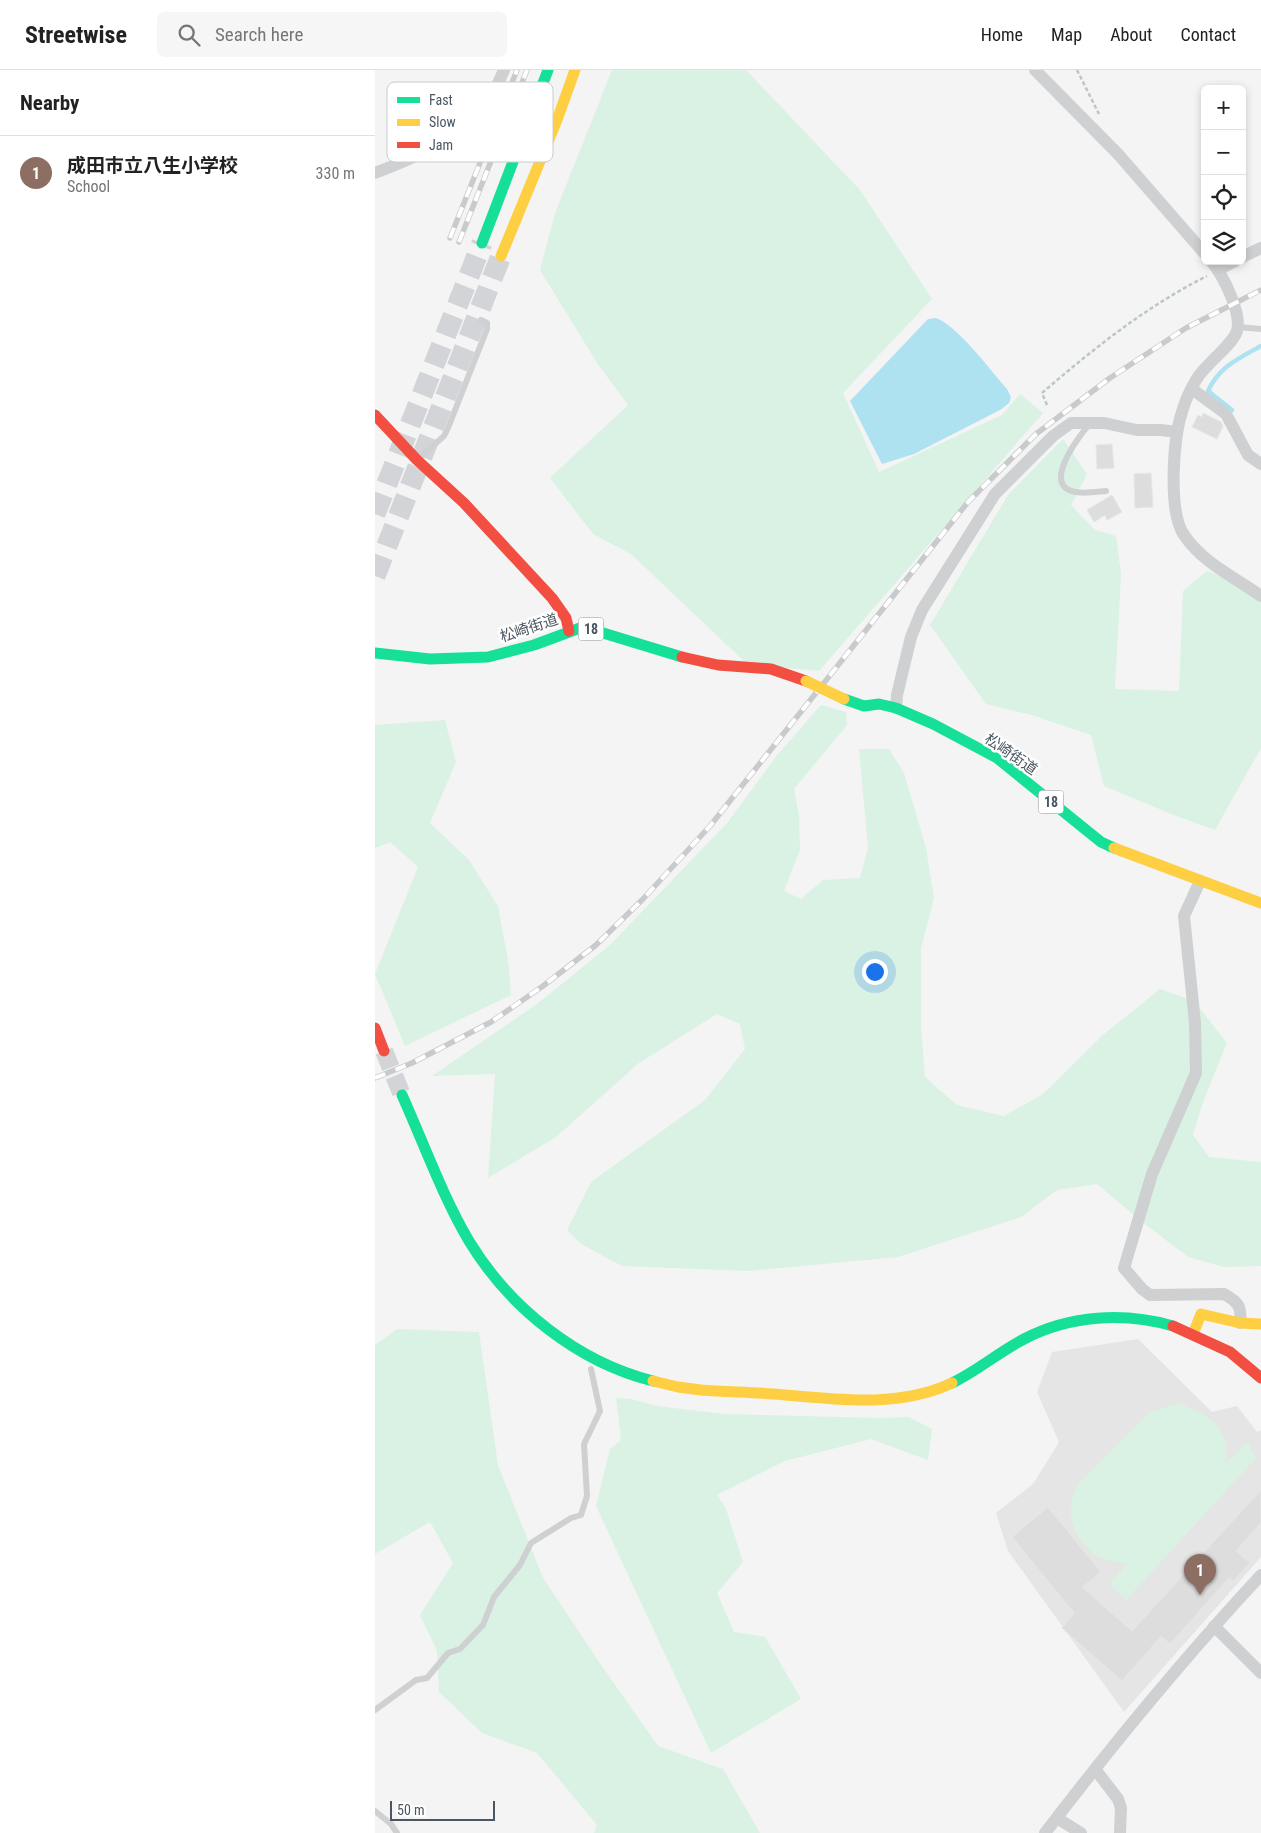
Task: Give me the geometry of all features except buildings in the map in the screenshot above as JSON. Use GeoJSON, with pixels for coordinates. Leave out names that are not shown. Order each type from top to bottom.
{"type":"FeatureCollection","features":[{"type":"Feature","properties":{"kind":"main road"},"geometry":{"type":"LineString","coordinates":[[543,82],[548,70]]}},
{"type":"Feature","properties":{"kind":"main road"},"geometry":{"type":"LineString","coordinates":[[553,125],[575,70]]}},
{"type":"Feature","properties":{"kind":"main road"},"geometry":{"type":"LineString","coordinates":[[482,243],[513,162]]}},
{"type":"Feature","properties":{"kind":"main road"},"geometry":{"type":"LineString","coordinates":[[501,256],[538,162]]}},
{"type":"Feature","properties":{"kind":"main road"},"geometry":{"type":"LineString","coordinates":[[375,415],[417,460],[464,503],[552,598],[565,618],[569,631]]}},
{"type":"Feature","properties":{"kind":"main road","name":"松崎街道"},"geometry":{"type":"LineString","coordinates":[[375,653],[430,659],[489,657],[581,628],[590,629],[680,657],[718,665],[771,669],[806,681],[864,706],[879,704],[896,708],[933,724],[997,758],[1101,842],[1122,852],[1261,903]]}},
{"type":"Feature","properties":{"kind":"main road"},"geometry":{"type":"LineString","coordinates":[[375,1028],[384,1051]]}},
{"type":"Feature","properties":{"kind":"main road"},"geometry":{"type":"LineString","coordinates":[[402,1095],[469,1241],[487,1268],[508,1293],[537,1321],[592,1358],[619,1370],[653,1381],[703,1390],[847,1399],[887,1399],[912,1396],[939,1389],[963,1378],[1027,1338],[1068,1323],[1095,1318],[1127,1317],[1165,1323],[1193,1334],[1233,1354],[1261,1378]]}},
{"type":"Feature","properties":{"kind":"main road"},"geometry":{"type":"LineString","coordinates":[[1193,1334],[1201,1314],[1240,1323],[1261,1324]]}},
{"type":"Feature","properties":{"kind":"street"},"geometry":{"type":"LineString","coordinates":[[499,82],[504,70]]}},
{"type":"Feature","properties":{"kind":"street"},"geometry":{"type":"LineString","coordinates":[[1035,70],[1118,154],[1201,249]]}},
{"type":"Feature","properties":{"kind":"street"},"geometry":{"type":"LineString","coordinates":[[375,173],[404,162]]}},
{"type":"Feature","properties":{"kind":"street"},"geometry":{"type":"LineString","coordinates":[[1246,255],[1261,248]]}},
{"type":"Feature","properties":{"kind":"street"},"geometry":{"type":"LineString","coordinates":[[1215,266],[1237,313],[1238,327],[1234,338],[1203,369],[1181,412],[1177,432],[1173,485],[1177,521],[1182,533],[1207,560],[1261,596]]}},
{"type":"Feature","properties":{"kind":"street"},"geometry":{"type":"LineString","coordinates":[[1192,389],[1226,414],[1248,455],[1261,464]]}},
{"type":"Feature","properties":{"kind":"street"},"geometry":{"type":"LineString","coordinates":[[896,708],[897,695],[911,636],[921,610],[995,494],[1053,436],[1071,423],[1104,423],[1137,430],[1177,432]]}},
{"type":"Feature","properties":{"kind":"street"},"geometry":{"type":"LineString","coordinates":[[1200,881],[1184,916],[1195,1023],[1196,1073],[1152,1174],[1124,1268],[1142,1290],[1149,1295],[1224,1294],[1233,1299],[1240,1308],[1240,1323]]}},
{"type":"Feature","properties":{"kind":"street"},"geometry":{"type":"LineString","coordinates":[[1045,1833],[1095,1769],[1214,1626],[1261,1575]]}},
{"type":"Feature","properties":{"kind":"street"},"geometry":{"type":"LineString","coordinates":[[1214,1626],[1261,1672]]}},
{"type":"Feature","properties":{"kind":"street"},"geometry":{"type":"LineString","coordinates":[[1095,1769],[1118,1799],[1121,1808],[1120,1833]]}},
{"type":"Feature","properties":{"kind":"street"},"geometry":{"type":"LineString","coordinates":[[1057,1818],[1081,1833]]}},
{"type":"Feature","properties":{"kind":"lane"},"geometry":{"type":"LineString","coordinates":[[417,460],[444,436],[448,428],[487,328],[487,323],[481,320]]}},
{"type":"Feature","properties":{"kind":"lane"},"geometry":{"type":"LineString","coordinates":[[1238,327],[1261,329]]}},
{"type":"Feature","properties":{"kind":"lane"},"geometry":{"type":"LineString","coordinates":[[1091,423],[1081,433],[1070,450],[1062,468],[1061,481],[1066,489],[1077,492],[1106,491]]}},
{"type":"Feature","properties":{"kind":"lane"},"geometry":{"type":"LineString","coordinates":[[375,1710],[411,1683],[427,1678],[448,1653],[459,1649],[483,1625],[494,1597],[519,1565],[531,1543],[571,1518],[581,1515],[587,1496],[584,1444],[600,1411],[591,1369]]}},
{"type":"Feature","properties":{"kind":"lane"},"geometry":{"type":"LineString","coordinates":[[375,1811],[391,1824],[397,1833]]}},
{"type":"Feature","properties":{"kind":"path"},"geometry":{"type":"LineString","coordinates":[[1077,70],[1102,120]]}},
{"type":"Feature","properties":{"kind":"path"},"geometry":{"type":"LineString","coordinates":[[1047,405],[1042,393],[1074,365],[1133,320],[1215,266]]}},
{"type":"Feature","properties":{"kind":"shaded area"},"geometry":{"type":"Polygon","coordinates":[[[1138,1339],[1212,1412],[1237,1406],[1257,1432],[1261,1430],[1261,1557],[1124,1712],[1008,1551],[996,1513],[1033,1484],[1059,1442],[1037,1392],[1052,1352],[1138,1339]]]}},
{"type":"Feature","properties":{"kind":"green space"},"geometry":{"type":"Polygon","coordinates":[[[612,70],[746,70],[860,190],[932,299],[843,393],[879,472],[1002,415],[1020,394],[1043,413],[819,671],[747,664],[631,554],[593,534],[550,478],[628,405],[597,363],[540,270],[555,213],[612,70]]]}},
{"type":"Feature","properties":{"kind":"green space"},"geometry":{"type":"Polygon","coordinates":[[[1063,439],[1087,474],[1071,505],[1095,530],[1116,536],[1121,574],[1115,689],[1179,691],[1183,591],[1207,571],[1218,575],[1261,602],[1261,748],[1215,830],[1104,786],[1091,735],[1032,715],[986,704],[930,625],[1008,495],[1063,439]]]}},
{"type":"Feature","properties":{"kind":"green space"},"geometry":{"type":"Polygon","coordinates":[[[821,705],[846,712],[847,725],[794,789],[799,815],[800,850],[784,891],[801,899],[823,880],[860,878],[868,848],[859,749],[889,749],[904,773],[926,848],[934,898],[921,949],[921,1025],[925,1077],[957,1105],[1004,1116],[1043,1094],[1103,1035],[1160,989],[1194,1001],[1227,1043],[1203,1102],[1193,1135],[1209,1157],[1261,1162],[1261,1266],[1224,1267],[1188,1257],[1097,1184],[1057,1190],[1021,1217],[898,1257],[748,1271],[622,1266],[581,1244],[567,1230],[591,1182],[705,1100],[745,1049],[740,1024],[717,1014],[639,1063],[556,1137],[488,1178],[495,1074],[432,1076],[537,1004],[610,945],[727,823],[778,754],[821,705]]]}},
{"type":"Feature","properties":{"kind":"green space"},"geometry":{"type":"Polygon","coordinates":[[[445,720],[456,762],[430,823],[469,860],[498,906],[509,967],[511,995],[405,1046],[375,974],[418,867],[390,842],[375,848],[375,725],[445,720]]]}},
{"type":"Feature","properties":{"kind":"green space"},"geometry":{"type":"Polygon","coordinates":[[[397,1329],[479,1332],[498,1465],[543,1578],[658,1746],[723,1769],[760,1833],[594,1833],[597,1825],[537,1753],[482,1733],[439,1692],[437,1651],[420,1615],[453,1563],[430,1522],[375,1554],[375,1345],[397,1329]]]}},
{"type":"Feature","properties":{"kind":"green space"},"geometry":{"type":"Polygon","coordinates":[[[616,1398],[631,1399],[657,1406],[724,1414],[909,1417],[932,1429],[928,1460],[871,1439],[785,1461],[717,1495],[726,1509],[743,1562],[717,1593],[734,1632],[765,1637],[801,1699],[711,1753],[596,1506],[610,1449],[621,1440],[616,1398]]]}},
{"type":"Feature","properties":{"kind":"green space"},"geometry":{"type":"Polygon","coordinates":[[[1179,1403],[1207,1417],[1218,1426],[1226,1443],[1225,1464],[1247,1442],[1256,1458],[1126,1600],[1110,1583],[1127,1564],[1098,1556],[1083,1543],[1072,1522],[1071,1508],[1074,1493],[1077,1485],[1150,1412],[1179,1403]]]}},
{"type":"Feature","properties":{"kind":"water"},"geometry":{"type":"Polygon","coordinates":[[[936,318],[964,339],[983,361],[1007,389],[1011,397],[1009,403],[1000,410],[914,454],[882,464],[850,401],[928,319],[936,318]]]}},
{"type":"Feature","properties":{"kind":"waterway"},"geometry":{"type":"LineString","coordinates":[[1232,410],[1208,391],[1224,369],[1237,359],[1261,346]]}},
{"type":"Feature","properties":{"kind":"tunnel"},"geometry":{"type":"LineString","coordinates":[[375,514],[482,243]]}},
{"type":"Feature","properties":{"kind":"tunnel"},"geometry":{"type":"LineString","coordinates":[[375,576],[501,256]]}},
{"type":"Feature","properties":{"kind":"tunnel"},"geometry":{"type":"LineString","coordinates":[[384,1051],[402,1095]]}},
{"type":"Feature","properties":{"kind":"railway"},"geometry":{"type":"LineString","coordinates":[[512,82],[517,70]]}},
{"type":"Feature","properties":{"kind":"railway"},"geometry":{"type":"LineString","coordinates":[[522,82],[527,70]]}},
{"type":"Feature","properties":{"kind":"railway"},"geometry":{"type":"LineString","coordinates":[[450,238],[480,162]]}},
{"type":"Feature","properties":{"kind":"railway"},"geometry":{"type":"LineString","coordinates":[[459,242],[491,162]]}},
{"type":"Feature","properties":{"kind":"railway"},"geometry":{"type":"LineString","coordinates":[[375,1078],[412,1063],[491,1022],[543,986],[596,945],[643,899],[710,826],[968,502],[1036,434],[1110,378],[1186,328],[1261,290]]}},
{"type":"Feature","properties":{"kind":"traffic: fast"},"geometry":{"type":"LineString","coordinates":[[543,82],[548,70]]}},
{"type":"Feature","properties":{"kind":"traffic: fast"},"geometry":{"type":"LineString","coordinates":[[482,243],[513,162]]}},
{"type":"Feature","properties":{"kind":"traffic: fast"},"geometry":{"type":"LineString","coordinates":[[375,653],[430,659],[488,657],[534,645],[580,628],[590,629],[682,657]]}},
{"type":"Feature","properties":{"kind":"traffic: fast"},"geometry":{"type":"LineString","coordinates":[[844,699],[864,706],[879,704],[896,708],[933,724],[997,758],[1101,842],[1114,848]]}},
{"type":"Feature","properties":{"kind":"traffic: fast"},"geometry":{"type":"LineString","coordinates":[[402,1095],[459,1224],[485,1265],[504,1288],[547,1329],[572,1346],[625,1372],[653,1381]]}},
{"type":"Feature","properties":{"kind":"traffic: fast"},"geometry":{"type":"LineString","coordinates":[[952,1383],[1024,1339],[1060,1325],[1097,1318],[1116,1318],[1136,1319],[1173,1326]]}},
{"type":"Feature","properties":{"kind":"traffic: slow"},"geometry":{"type":"LineString","coordinates":[[553,130],[575,70]]}},
{"type":"Feature","properties":{"kind":"traffic: slow"},"geometry":{"type":"LineString","coordinates":[[501,256],[540,162]]}},
{"type":"Feature","properties":{"kind":"traffic: slow"},"geometry":{"type":"LineString","coordinates":[[806,681],[844,699]]}},
{"type":"Feature","properties":{"kind":"traffic: slow"},"geometry":{"type":"LineString","coordinates":[[1114,848],[1261,903]]}},
{"type":"Feature","properties":{"kind":"traffic: slow"},"geometry":{"type":"LineString","coordinates":[[1193,1334],[1201,1314],[1240,1323],[1261,1324]]}},
{"type":"Feature","properties":{"kind":"traffic: slow"},"geometry":{"type":"LineString","coordinates":[[653,1381],[701,1390],[765,1393],[842,1400],[887,1399],[909,1396],[931,1391],[952,1383]]}},
{"type":"Feature","properties":{"kind":"traffic: jam"},"geometry":{"type":"LineString","coordinates":[[375,415],[417,460],[464,503],[552,598],[566,618],[569,631]]}},
{"type":"Feature","properties":{"kind":"traffic: jam"},"geometry":{"type":"LineString","coordinates":[[682,657],[718,665],[771,669],[806,681]]}},
{"type":"Feature","properties":{"kind":"traffic: jam"},"geometry":{"type":"LineString","coordinates":[[375,1028],[384,1051]]}},
{"type":"Feature","properties":{"kind":"traffic: jam"},"geometry":{"type":"LineString","coordinates":[[1173,1326],[1230,1352],[1261,1378]]}},
{"type":"Feature","properties":{"kind":"place","name":"成田市立八生小学校"},"geometry":{"type":"Point","coordinates":[1200,1595]}}]}
